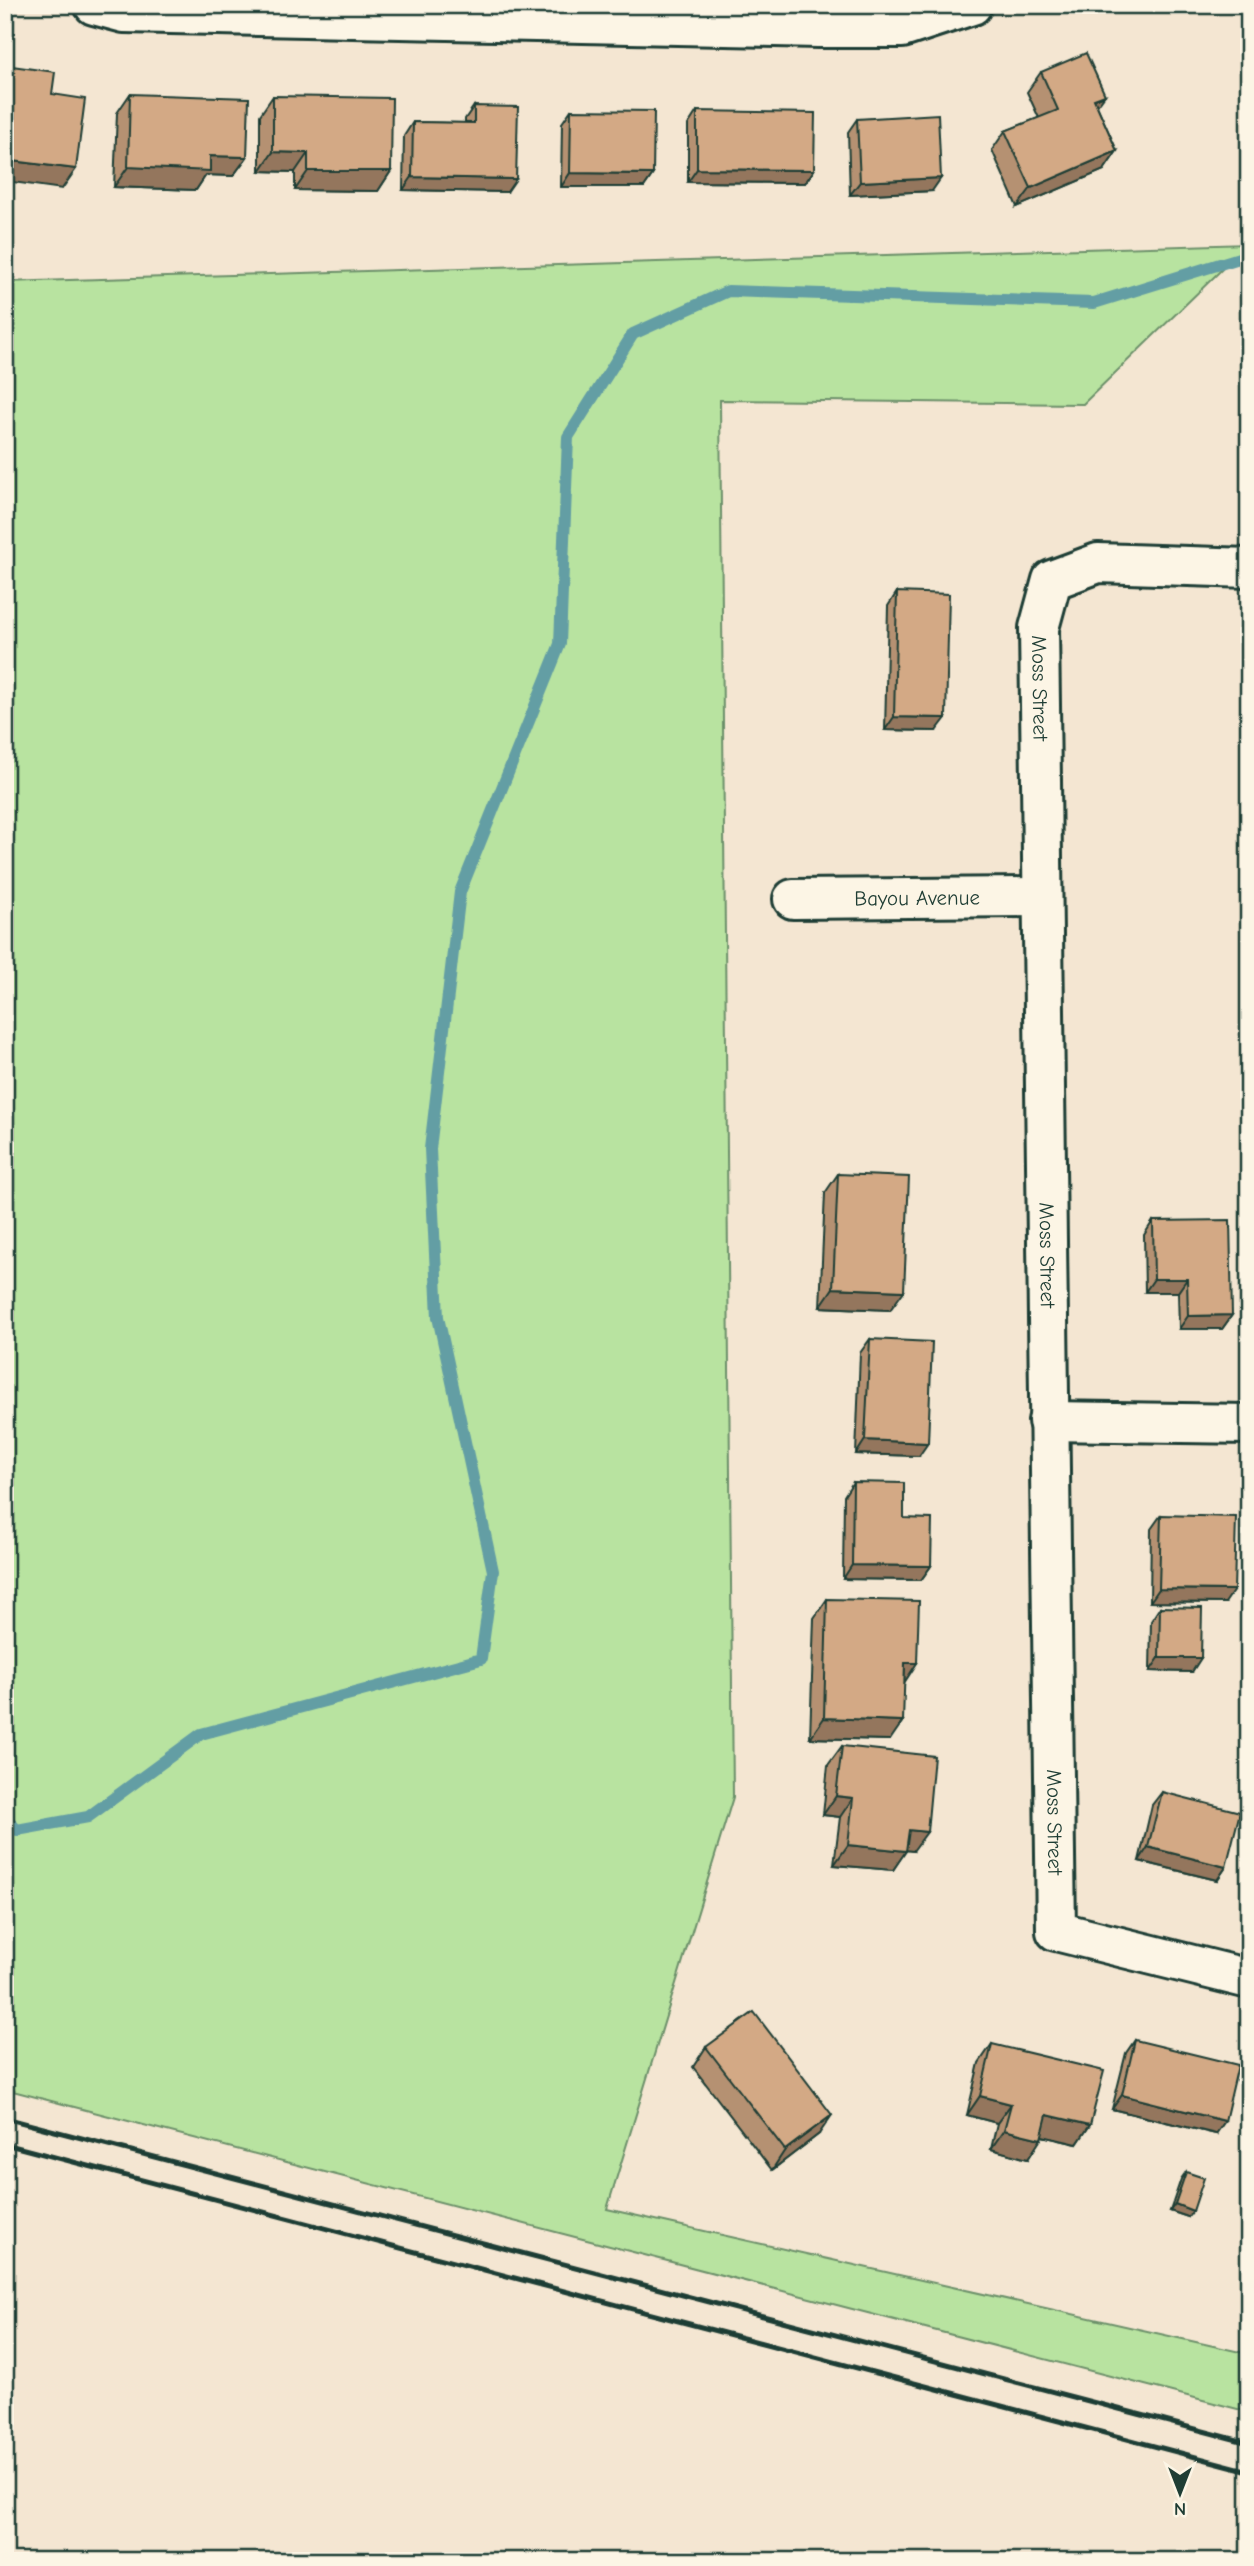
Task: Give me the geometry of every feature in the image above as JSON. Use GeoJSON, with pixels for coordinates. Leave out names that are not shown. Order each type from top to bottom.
{"type":"FeatureCollection","features":[{"type":"Feature","properties":{"kind":"street"},"geometry":{"type":"LineString","coordinates":[[94,5],[124,13],[764,16],[902,28],[972,5]]}},
{"type":"Feature","properties":{"kind":"street","name":"Moss Street"},"geometry":{"type":"LineString","coordinates":[[1249,568],[1098,563],[1052,580],[1039,628],[1056,1931],[1249,1979]]}},
{"type":"Feature","properties":{"kind":"street","name":"Bayou Avenue"},"geometry":{"type":"LineString","coordinates":[[793,899],[1041,898]]}},
{"type":"Feature","properties":{"kind":"street"},"geometry":{"type":"LineString","coordinates":[[1048,1420],[1249,1424]]}},
{"type":"Feature","properties":{"kind":"green space"},"geometry":{"type":"Polygon","coordinates":[[[1248,244],[1083,404],[720,400],[733,1797],[607,2209],[1249,2354],[1249,2412],[5,2089],[5,282],[1248,244]]]}},
{"type":"Feature","properties":{"kind":"building"},"geometry":{"type":"Polygon","coordinates":[[[1086,53],[1105,95],[1094,99],[1117,151],[1031,188],[1005,131],[1058,110],[1041,72],[1086,53]]]}},
{"type":"Feature","properties":{"kind":"building"},"geometry":{"type":"Polygon","coordinates":[[[5,65],[55,72],[52,94],[85,99],[76,169],[5,160],[5,65]]]}},
{"type":"Feature","properties":{"kind":"building"},"geometry":{"type":"Polygon","coordinates":[[[130,94],[249,98],[247,157],[210,156],[210,171],[128,167],[130,94]]]}},
{"type":"Feature","properties":{"kind":"building"},"geometry":{"type":"Polygon","coordinates":[[[273,96],[392,98],[391,171],[308,171],[308,153],[273,152],[273,96]]]}},
{"type":"Feature","properties":{"kind":"building"},"geometry":{"type":"Polygon","coordinates":[[[474,106],[518,107],[516,179],[412,177],[413,122],[474,123],[474,106]]]}},
{"type":"Feature","properties":{"kind":"building"},"geometry":{"type":"Polygon","coordinates":[[[571,110],[654,111],[653,174],[570,173],[571,110]]]}},
{"type":"Feature","properties":{"kind":"building"},"geometry":{"type":"Polygon","coordinates":[[[697,111],[815,113],[814,170],[697,169],[697,111]]]}},
{"type":"Feature","properties":{"kind":"building"},"geometry":{"type":"Polygon","coordinates":[[[938,114],[941,178],[860,182],[857,119],[938,114]]]}},
{"type":"Feature","properties":{"kind":"building"},"geometry":{"type":"Polygon","coordinates":[[[897,592],[949,594],[946,718],[894,717],[897,592]]]}},
{"type":"Feature","properties":{"kind":"building"},"geometry":{"type":"Polygon","coordinates":[[[838,1174],[909,1177],[904,1291],[833,1288],[838,1174]]]}},
{"type":"Feature","properties":{"kind":"building"},"geometry":{"type":"Polygon","coordinates":[[[1230,1220],[1232,1315],[1188,1316],[1187,1279],[1154,1279],[1153,1221],[1230,1220]]]}},
{"type":"Feature","properties":{"kind":"building"},"geometry":{"type":"Polygon","coordinates":[[[870,1339],[932,1342],[928,1443],[865,1440],[870,1339]]]}},
{"type":"Feature","properties":{"kind":"building"},"geometry":{"type":"Polygon","coordinates":[[[853,1482],[904,1483],[904,1518],[932,1519],[931,1566],[852,1565],[853,1482]]]}},
{"type":"Feature","properties":{"kind":"building"},"geometry":{"type":"Polygon","coordinates":[[[1161,1515],[1236,1517],[1234,1590],[1159,1589],[1161,1515]]]}},
{"type":"Feature","properties":{"kind":"building"},"geometry":{"type":"Polygon","coordinates":[[[827,1599],[919,1601],[917,1663],[905,1663],[903,1721],[824,1718],[827,1599]]]}},
{"type":"Feature","properties":{"kind":"building"},"geometry":{"type":"Polygon","coordinates":[[[1160,1607],[1202,1608],[1201,1658],[1159,1658],[1160,1607]]]}},
{"type":"Feature","properties":{"kind":"building"},"geometry":{"type":"Polygon","coordinates":[[[842,1746],[934,1756],[927,1832],[909,1830],[906,1851],[848,1845],[853,1798],[836,1796],[842,1746]]]}},
{"type":"Feature","properties":{"kind":"building"},"geometry":{"type":"Polygon","coordinates":[[[1162,1792],[1240,1812],[1226,1867],[1148,1847],[1162,1792]]]}},
{"type":"Feature","properties":{"kind":"building"},"geometry":{"type":"Polygon","coordinates":[[[754,2012],[832,2115],[785,2150],[706,2047],[754,2012]]]}},
{"type":"Feature","properties":{"kind":"building"},"geometry":{"type":"Polygon","coordinates":[[[1135,2040],[1238,2065],[1225,2121],[1122,2095],[1135,2040]]]}},
{"type":"Feature","properties":{"kind":"building"},"geometry":{"type":"Polygon","coordinates":[[[992,2044],[1104,2071],[1090,2125],[1047,2115],[1041,2139],[1004,2130],[1011,2104],[980,2096],[992,2044]]]}},
{"type":"Feature","properties":{"kind":"building"},"geometry":{"type":"Polygon","coordinates":[[[1186,2172],[1204,2178],[1193,2211],[1175,2204],[1186,2172]]]}},
{"type":"Feature","properties":{"kind":"waterway"},"geometry":{"type":"LineString","coordinates":[[5,1817],[17,1830],[88,1817],[201,1734],[481,1659],[493,1571],[438,1317],[430,1149],[460,892],[560,644],[568,437],[633,334],[728,291],[1094,303],[1249,255]]}},
{"type":"Feature","properties":{"kind":"railway"},"geometry":{"type":"LineString","coordinates":[[5,2118],[1249,2443]]}},
{"type":"Feature","properties":{"kind":"railway"},"geometry":{"type":"LineString","coordinates":[[5,2144],[1249,2471]]}}]}
